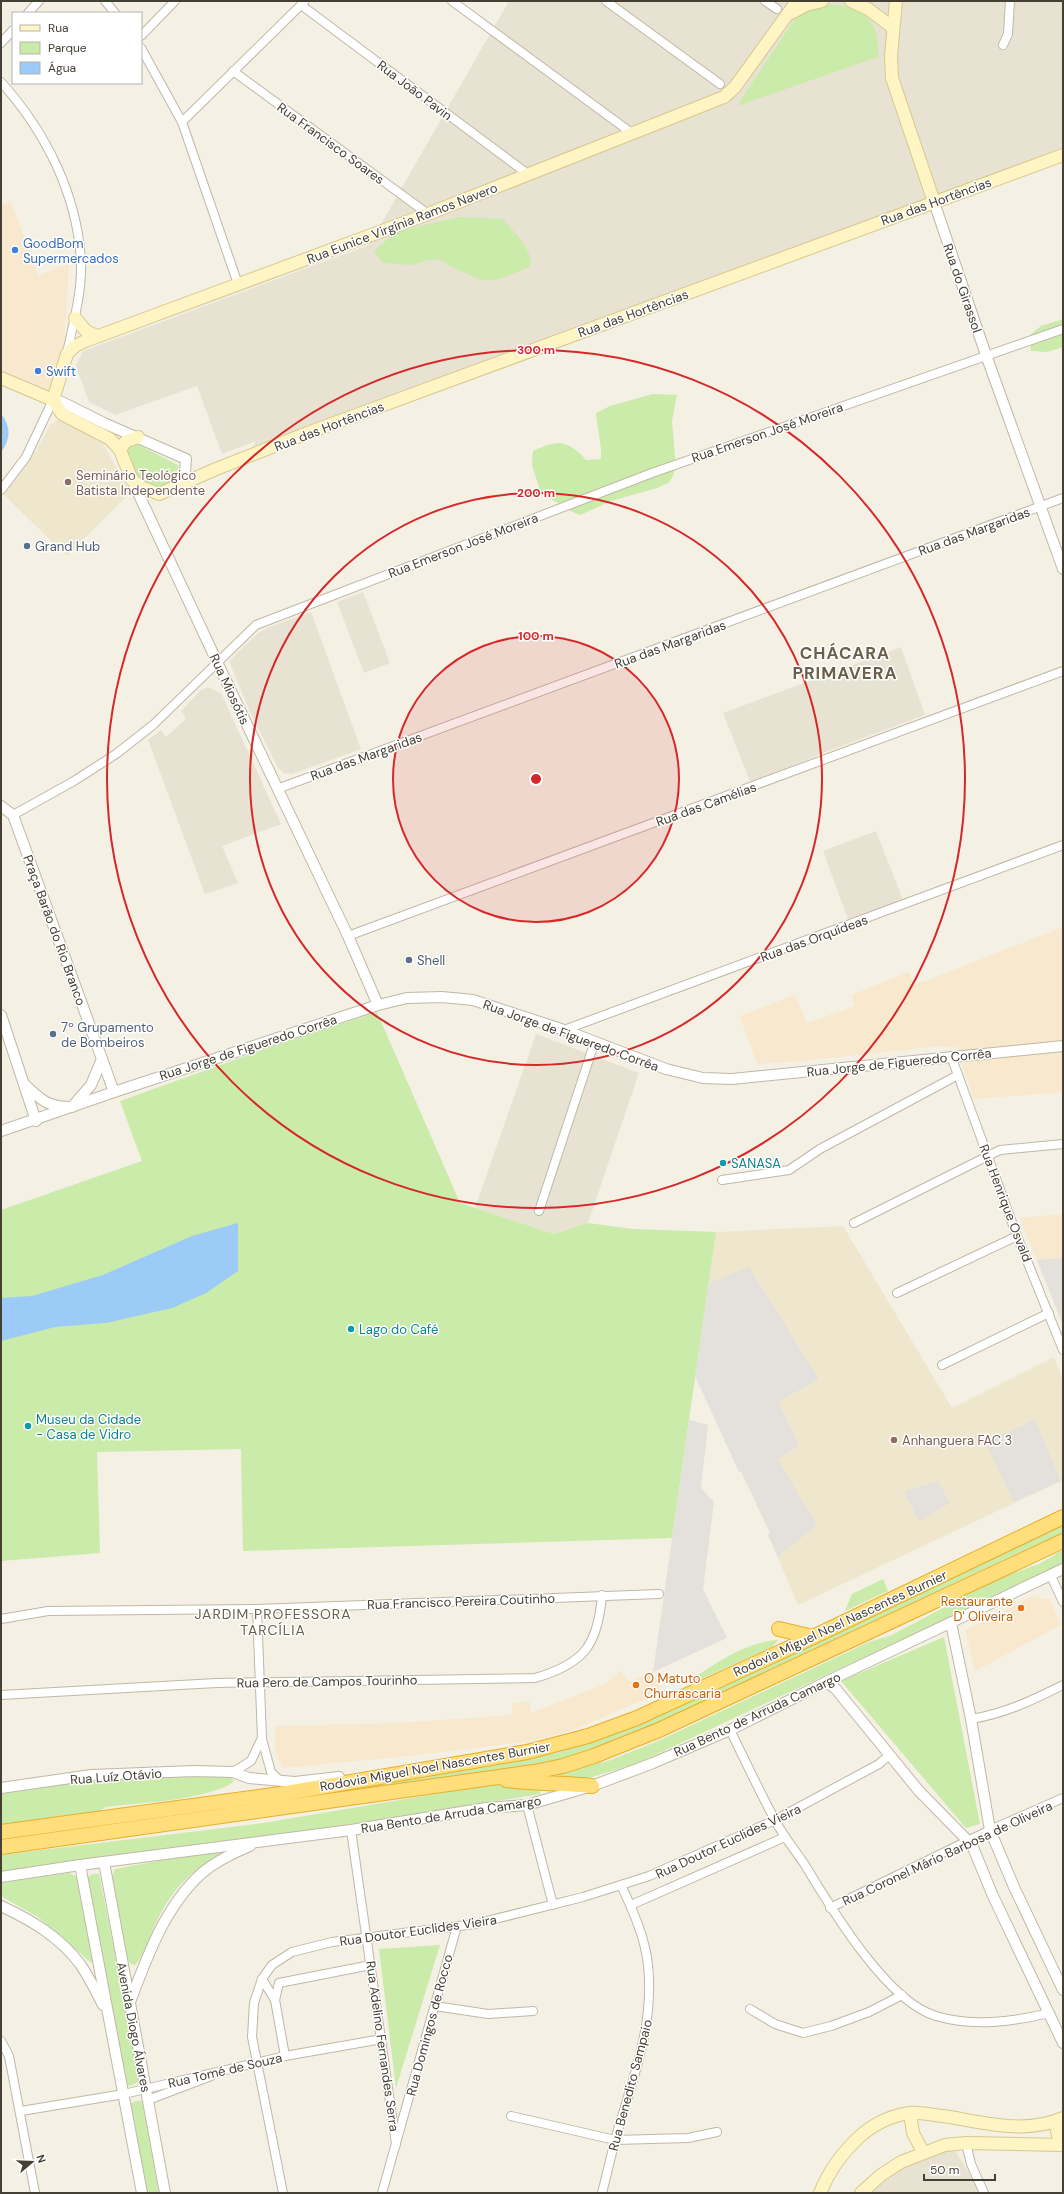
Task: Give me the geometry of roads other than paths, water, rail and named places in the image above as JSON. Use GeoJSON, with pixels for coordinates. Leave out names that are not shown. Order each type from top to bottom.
{"type":"FeatureCollection","features":[{"type":"Feature","properties":{"kind":"highway"},"geometry":{"type":"LineString","coordinates":[[1031,1531],[1063,1507]]}},
{"type":"Feature","properties":{"kind":"highway","name":"Rodovia Miguel Noel Nascentes Burnier"},"geometry":{"type":"LineString","coordinates":[[1,1832],[280,1794],[527,1752],[588,1736],[637,1718],[813,1637],[1031,1531],[1063,1517]]}},
{"type":"Feature","properties":{"kind":"highway","name":"Rodovia Miguel Noel Nascentes Burnier"},"geometry":{"type":"LineString","coordinates":[[1,1847],[563,1766],[618,1747],[673,1724],[1063,1540]]}},
{"type":"Feature","properties":{"kind":"highway"},"geometry":{"type":"LineString","coordinates":[[779,1629],[813,1637]]}},
{"type":"Feature","properties":{"kind":"highway"},"geometry":{"type":"LineString","coordinates":[[487,1778],[527,1783],[562,1783],[592,1786]]}},
{"type":"Feature","properties":{"kind":"main road","name":"Rua Eunice Virgínia Ramos Navero"},"geometry":{"type":"LineString","coordinates":[[67,354],[75,346],[97,336],[428,214],[708,105],[724,97],[735,87],[782,12],[798,1]]}},
{"type":"Feature","properties":{"kind":"main road"},"geometry":{"type":"LineString","coordinates":[[782,12],[822,1]]}},
{"type":"Feature","properties":{"kind":"main road"},"geometry":{"type":"LineString","coordinates":[[851,1],[868,9],[892,26]]}},
{"type":"Feature","properties":{"kind":"main road","name":"Rua do Girassol"},"geometry":{"type":"LineString","coordinates":[[896,1],[892,26],[892,78],[934,202]]}},
{"type":"Feature","properties":{"kind":"main road","name":"Rua das Hortências"},"geometry":{"type":"LineString","coordinates":[[159,494],[216,468],[302,435],[1063,155]]}},
{"type":"Feature","properties":{"kind":"main road"},"geometry":{"type":"LineString","coordinates":[[75,318],[86,331],[97,336]]}},
{"type":"Feature","properties":{"kind":"main road"},"geometry":{"type":"LineString","coordinates":[[1,378],[53,400],[67,354]]}},
{"type":"Feature","properties":{"kind":"main road","name":"Rua Miosótis"},"geometry":{"type":"LineString","coordinates":[[53,400],[62,414],[110,439],[120,450],[132,480]]}},
{"type":"Feature","properties":{"kind":"main road"},"geometry":{"type":"LineString","coordinates":[[120,450],[125,442],[138,437]]}},
{"type":"Feature","properties":{"kind":"main road"},"geometry":{"type":"LineString","coordinates":[[132,480],[141,487],[159,494]]}},
{"type":"Feature","properties":{"kind":"main road"},"geometry":{"type":"LineString","coordinates":[[910,2113],[913,2133],[923,2152]]}},
{"type":"Feature","properties":{"kind":"main road"},"geometry":{"type":"LineString","coordinates":[[820,2193],[831,2171],[849,2146],[868,2129],[888,2119],[910,2113],[959,2118],[990,2126],[1024,2126],[1059,2119],[1062,2145],[966,2143],[946,2145],[923,2152],[901,2162],[881,2175],[861,2193]]}},
{"type":"Feature","properties":{"kind":"street"},"geometry":{"type":"LineString","coordinates":[[29,12],[39,1]]}},
{"type":"Feature","properties":{"kind":"street"},"geometry":{"type":"LineString","coordinates":[[105,1],[114,12]]}},
{"type":"Feature","properties":{"kind":"street"},"geometry":{"type":"LineString","coordinates":[[142,35],[175,1]]}},
{"type":"Feature","properties":{"kind":"street"},"geometry":{"type":"LineString","coordinates":[[452,1],[633,134]]}},
{"type":"Feature","properties":{"kind":"street"},"geometry":{"type":"LineString","coordinates":[[606,1],[720,84]]}},
{"type":"Feature","properties":{"kind":"street"},"geometry":{"type":"LineString","coordinates":[[765,1],[782,12]]}},
{"type":"Feature","properties":{"kind":"street"},"geometry":{"type":"LineString","coordinates":[[1003,45],[1008,34],[1010,1]]}},
{"type":"Feature","properties":{"kind":"street"},"geometry":{"type":"LineString","coordinates":[[182,122],[303,3]]}},
{"type":"Feature","properties":{"kind":"street","name":"Rua João Pavin"},"geometry":{"type":"LineString","coordinates":[[303,3],[529,175]]}},
{"type":"Feature","properties":{"kind":"street"},"geometry":{"type":"LineString","coordinates":[[1,43],[12,31]]}},
{"type":"Feature","properties":{"kind":"street"},"geometry":{"type":"LineString","coordinates":[[142,50],[182,122],[238,284]]}},
{"type":"Feature","properties":{"kind":"street","name":"Rua Francisco Soares"},"geometry":{"type":"LineString","coordinates":[[233,71],[428,214]]}},
{"type":"Feature","properties":{"kind":"street"},"geometry":{"type":"LineString","coordinates":[[1,82],[23,110],[56,163],[68,192],[77,226],[81,264],[75,318],[67,354]]}},
{"type":"Feature","properties":{"kind":"street","name":"Rua do Girassol"},"geometry":{"type":"LineString","coordinates":[[934,202],[986,355],[1063,569]]}},
{"type":"Feature","properties":{"kind":"street","name":"Rua Emerson José Moreira"},"geometry":{"type":"LineString","coordinates":[[13,815],[74,781],[116,754],[152,725],[218,664],[256,625],[652,473],[1063,329]]}},
{"type":"Feature","properties":{"kind":"street"},"geometry":{"type":"LineString","coordinates":[[1,490],[26,457],[53,400],[62,402],[106,424],[186,459],[185,474],[175,487]]}},
{"type":"Feature","properties":{"kind":"street","name":"Rua Miosótis"},"geometry":{"type":"LineString","coordinates":[[132,480],[277,789],[348,936],[378,1005]]}},
{"type":"Feature","properties":{"kind":"street"},"geometry":{"type":"LineString","coordinates":[[148,512],[148,504],[159,494]]}},
{"type":"Feature","properties":{"kind":"street","name":"Rua das Margaridas"},"geometry":{"type":"LineString","coordinates":[[277,789],[1063,498]]}},
{"type":"Feature","properties":{"kind":"street","name":"Rua das Camélias"},"geometry":{"type":"LineString","coordinates":[[348,936],[1063,671]]}},
{"type":"Feature","properties":{"kind":"street"},"geometry":{"type":"LineString","coordinates":[[1,806],[13,815]]}},
{"type":"Feature","properties":{"kind":"street","name":"Praça Barão do Rio Branco"},"geometry":{"type":"LineString","coordinates":[[13,815],[114,1092]]}},
{"type":"Feature","properties":{"kind":"street","name":"Rua das Orquídeas"},"geometry":{"type":"LineString","coordinates":[[564,1030],[1063,845]]}},
{"type":"Feature","properties":{"kind":"street","name":"Rua Jorge de Figueredo Corrêa"},"geometry":{"type":"LineString","coordinates":[[1,1132],[36,1121],[114,1092],[378,1005],[407,998],[442,997],[473,1000],[595,1041],[666,1069],[703,1078],[732,1079],[1063,1046]]}},
{"type":"Feature","properties":{"kind":"street"},"geometry":{"type":"LineString","coordinates":[[1,1015],[36,1121]]}},
{"type":"Feature","properties":{"kind":"street"},"geometry":{"type":"LineString","coordinates":[[539,1211],[595,1041]]}},
{"type":"Feature","properties":{"kind":"street","name":"Rua Henrique Osvald"},"geometry":{"type":"LineString","coordinates":[[951,1056],[1017,1236],[1063,1350]]}},
{"type":"Feature","properties":{"kind":"street"},"geometry":{"type":"LineString","coordinates":[[25,1085],[46,1104],[55,1107],[72,1107],[91,1085],[102,1059]]}},
{"type":"Feature","properties":{"kind":"street"},"geometry":{"type":"LineString","coordinates":[[722,1180],[789,1170],[831,1142],[958,1075]]}},
{"type":"Feature","properties":{"kind":"street"},"geometry":{"type":"LineString","coordinates":[[854,1223],[1000,1150],[1063,1144]]}},
{"type":"Feature","properties":{"kind":"street"},"geometry":{"type":"LineString","coordinates":[[898,1293],[1017,1236]]}},
{"type":"Feature","properties":{"kind":"street"},"geometry":{"type":"LineString","coordinates":[[942,1366],[1049,1313]]}},
{"type":"Feature","properties":{"kind":"street","name":"Rua Bento de Arruda Camargo"},"geometry":{"type":"LineString","coordinates":[[1,1877],[80,1864],[351,1830],[486,1808],[527,1804],[592,1786],[654,1763],[730,1730],[826,1682],[1063,1569]]}},
{"type":"Feature","properties":{"kind":"street"},"geometry":{"type":"LineString","coordinates":[[1051,1576],[1063,1602]]}},
{"type":"Feature","properties":{"kind":"street","name":"Rua Francisco Pereira Coutinho"},"geometry":{"type":"LineString","coordinates":[[1,1619],[48,1611],[257,1610],[602,1595],[658,1594]]}},
{"type":"Feature","properties":{"kind":"street","name":"Rua Pero de Campos Tourinho"},"geometry":{"type":"LineString","coordinates":[[1,1695],[216,1683],[535,1678],[554,1673],[568,1664],[591,1644],[598,1629],[602,1595]]}},
{"type":"Feature","properties":{"kind":"street"},"geometry":{"type":"LineString","coordinates":[[257,1610],[258,1682],[262,1739],[271,1772],[279,1780]]}},
{"type":"Feature","properties":{"kind":"street"},"geometry":{"type":"LineString","coordinates":[[951,1623],[971,1719],[990,1830],[1014,1887],[1063,1990]]}},
{"type":"Feature","properties":{"kind":"street"},"geometry":{"type":"LineString","coordinates":[[826,1682],[835,1688],[919,1791],[972,1845],[993,1896],[1063,2043]]}},
{"type":"Feature","properties":{"kind":"street"},"geometry":{"type":"LineString","coordinates":[[971,1719],[994,1716],[1034,1700],[1063,1685]]}},
{"type":"Feature","properties":{"kind":"street"},"geometry":{"type":"LineString","coordinates":[[730,1730],[775,1820],[830,1908],[849,1935],[909,2003],[935,2016],[971,2023],[996,2022],[1050,2013]]}},
{"type":"Feature","properties":{"kind":"street"},"geometry":{"type":"LineString","coordinates":[[232,1772],[251,1761],[262,1739]]}},
{"type":"Feature","properties":{"kind":"street","name":"Rua Doutor Euclides Vieira"},"geometry":{"type":"LineString","coordinates":[[283,2193],[252,2037],[254,2003],[262,1979],[272,1965],[292,1952],[332,1942],[475,1924],[553,1905],[649,1876],[775,1820],[879,1764],[890,1755]]}},
{"type":"Feature","properties":{"kind":"street","name":"Rua Luíz Otávio"},"geometry":{"type":"LineString","coordinates":[[1,1788],[91,1775],[195,1771],[232,1772],[249,1778],[279,1780],[309,1781],[346,1776],[375,1778]]}},
{"type":"Feature","properties":{"kind":"street","name":"Rua Coronel Mário Barbosa de Oliveira"},"geometry":{"type":"LineString","coordinates":[[830,1908],[990,1830],[1063,1798]]}},
{"type":"Feature","properties":{"kind":"street"},"geometry":{"type":"LineString","coordinates":[[527,1804],[553,1905]]}},
{"type":"Feature","properties":{"kind":"street","name":"Rua Adelino Fernandes Serra"},"geometry":{"type":"LineString","coordinates":[[351,1830],[368,1937],[396,2144]]}},
{"type":"Feature","properties":{"kind":"street","name":"Rua Doutor Euclides Vieira"},"geometry":{"type":"LineString","coordinates":[[631,1905],[785,1837]]}},
{"type":"Feature","properties":{"kind":"street"},"geometry":{"type":"LineString","coordinates":[[130,2002],[155,1940],[168,1916],[185,1891],[202,1872],[225,1857],[259,1842]]}},
{"type":"Feature","properties":{"kind":"street","name":"Avenida Diogo Álvares"},"geometry":{"type":"LineString","coordinates":[[104,1862],[165,2193]]}},
{"type":"Feature","properties":{"kind":"street","name":"Avenida Diogo Álvares"},"geometry":{"type":"LineString","coordinates":[[80,1864],[142,2193]]}},
{"type":"Feature","properties":{"kind":"street","name":"Rua Benedito Sampaio"},"geometry":{"type":"LineString","coordinates":[[602,2193],[615,2140],[636,2070],[649,2009],[648,1965],[637,1920],[621,1885]]}},
{"type":"Feature","properties":{"kind":"street"},"geometry":{"type":"LineString","coordinates":[[1,1906],[26,1917],[56,1939],[80,1964],[107,2011]]}},
{"type":"Feature","properties":{"kind":"street","name":"Rua Domingos de Rocco"},"geometry":{"type":"LineString","coordinates":[[382,2193],[457,1926]]}},
{"type":"Feature","properties":{"kind":"street"},"geometry":{"type":"LineString","coordinates":[[274,2000],[279,1983],[371,1965]]}},
{"type":"Feature","properties":{"kind":"street"},"geometry":{"type":"LineString","coordinates":[[262,1979],[274,2000],[285,2056]]}},
{"type":"Feature","properties":{"kind":"street"},"geometry":{"type":"LineString","coordinates":[[750,2009],[775,2024],[803,2034],[831,2026],[869,2012],[902,1996]]}},
{"type":"Feature","properties":{"kind":"street"},"geometry":{"type":"LineString","coordinates":[[435,2006],[488,2014],[533,2011]]}},
{"type":"Feature","properties":{"kind":"street","name":"Rua Tomé de Souza"},"geometry":{"type":"LineString","coordinates":[[21,2110],[124,2094],[206,2073],[227,2070],[285,2056],[382,2039]]}},
{"type":"Feature","properties":{"kind":"street"},"geometry":{"type":"LineString","coordinates":[[1,2041],[9,2056],[21,2110],[35,2193]]}},
{"type":"Feature","properties":{"kind":"street"},"geometry":{"type":"LineString","coordinates":[[148,2100],[227,2070]]}},
{"type":"Feature","properties":{"kind":"street"},"geometry":{"type":"LineString","coordinates":[[511,2116],[615,2140],[688,2138],[717,2132]]}},
{"type":"Feature","properties":{"kind":"street"},"geometry":{"type":"LineString","coordinates":[[966,2143],[971,2164],[984,2193]]}},
{"type":"Feature","properties":{"kind":"water"},"geometry":{"type":"Polygon","coordinates":[[[1,414],[7,423],[8,438],[7,443],[1,452],[1,414]]]}},
{"type":"Feature","properties":{"kind":"water"},"geometry":{"type":"Polygon","coordinates":[[[238,1223],[238,1271],[206,1293],[172,1308],[106,1323],[55,1327],[1,1341],[1,1298],[32,1296],[103,1275],[192,1236],[238,1223]]]}},
{"type":"Feature","properties":{"kind":"place","name":"GoodBom Supermercados"},"geometry":{"type":"Point","coordinates":[15,250]}},
{"type":"Feature","properties":{"kind":"place","name":"Swift"},"geometry":{"type":"Point","coordinates":[38,371]}},
{"type":"Feature","properties":{"kind":"place","name":"Seminário Teológico Batista Independente"},"geometry":{"type":"Point","coordinates":[68,482]}},
{"type":"Feature","properties":{"kind":"place","name":"Grand Hub"},"geometry":{"type":"Point","coordinates":[27,546]}},
{"type":"Feature","properties":{"kind":"place","name":"Shell"},"geometry":{"type":"Point","coordinates":[409,960]}},
{"type":"Feature","properties":{"kind":"place","name":"7º Grupamento de Bombeiros"},"geometry":{"type":"Point","coordinates":[53,1034]}},
{"type":"Feature","properties":{"kind":"place","name":"SANASA"},"geometry":{"type":"Point","coordinates":[723,1163]}},
{"type":"Feature","properties":{"kind":"place","name":"Lago do Café"},"geometry":{"type":"Point","coordinates":[351,1329]}},
{"type":"Feature","properties":{"kind":"place","name":"Museu da Cidade - Casa de Vidro"},"geometry":{"type":"Point","coordinates":[28,1426]}},
{"type":"Feature","properties":{"kind":"place","name":"Anhanguera FAC 3"},"geometry":{"type":"Point","coordinates":[894,1440]}},
{"type":"Feature","properties":{"kind":"place","name":"Restaurante D' Oliveira"},"geometry":{"type":"Point","coordinates":[1021,1608]}},
{"type":"Feature","properties":{"kind":"place","name":"O Matuto Churrascaria"},"geometry":{"type":"Point","coordinates":[636,1685]}},
{"type":"Feature","properties":{"kind":"district","name":"CHÁCARA PRIMAVERA"},"geometry":{"type":"Point","coordinates":[845,663]}},
{"type":"Feature","properties":{"kind":"district","name":"JARDIM PROFESSORA TARCÍLIA"},"geometry":{"type":"Point","coordinates":[273,1622]}}]}
